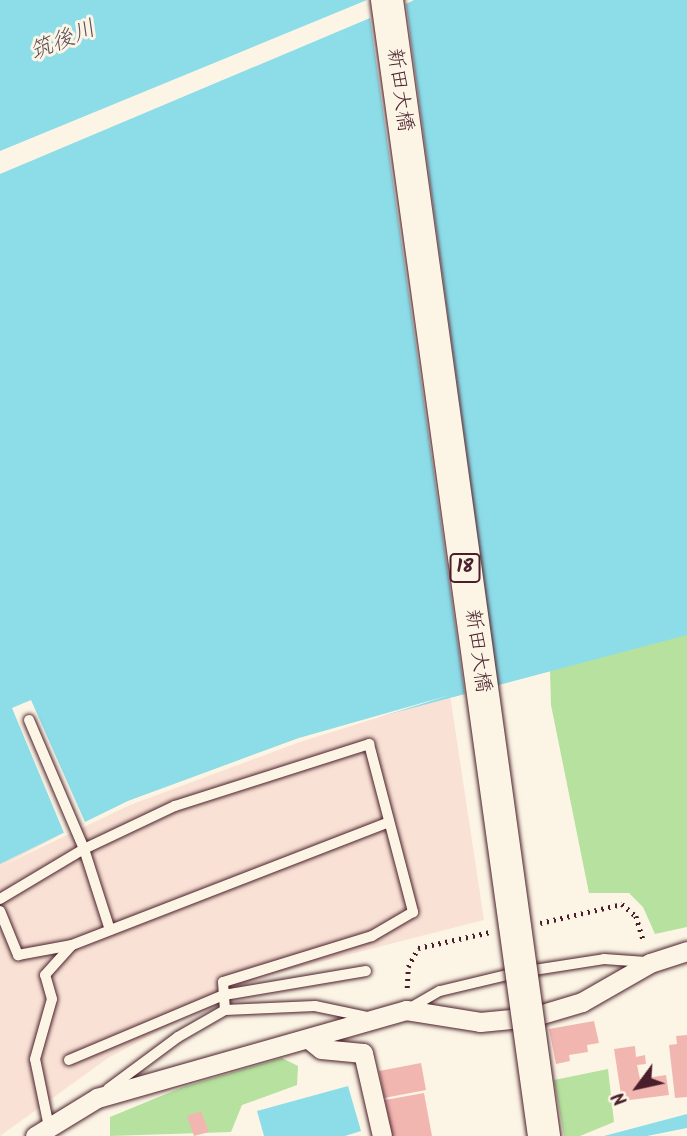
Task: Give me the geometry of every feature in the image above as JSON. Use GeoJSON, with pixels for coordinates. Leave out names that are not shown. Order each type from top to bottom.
{"type":"FeatureCollection","features":[{"type":"Feature","properties":{"kind":"main road","name":"新田大橋"},"geometry":{"type":"LineString","coordinates":[[387,0],[544,1136]]}},
{"type":"Feature","properties":{"kind":"street"},"geometry":{"type":"LineString","coordinates":[[42,1131],[97,1098],[310,1040],[406,1010],[481,1022],[532,1017],[582,1002],[650,963],[687,951]]}},
{"type":"Feature","properties":{"kind":"street"},"geometry":{"type":"LineString","coordinates":[[310,1040],[321,1049],[363,1053],[382,1136]]}},
{"type":"Feature","properties":{"kind":"lane"},"geometry":{"type":"LineString","coordinates":[[29,720],[83,849],[110,930]]}},
{"type":"Feature","properties":{"kind":"lane"},"geometry":{"type":"LineString","coordinates":[[0,899],[83,849],[175,806],[369,744],[413,912],[372,936],[223,982],[225,1010]]}},
{"type":"Feature","properties":{"kind":"lane"},"geometry":{"type":"LineString","coordinates":[[0,911],[18,955],[72,945],[389,822]]}},
{"type":"Feature","properties":{"kind":"lane"},"geometry":{"type":"LineString","coordinates":[[42,1131],[35,1059],[52,999],[45,975],[72,945]]}},
{"type":"Feature","properties":{"kind":"lane"},"geometry":{"type":"LineString","coordinates":[[406,1010],[440,990],[515,973],[604,959],[650,963]]}},
{"type":"Feature","properties":{"kind":"lane"},"geometry":{"type":"LineString","coordinates":[[69,1060],[224,995],[366,971]]}},
{"type":"Feature","properties":{"kind":"lane"},"geometry":{"type":"LineString","coordinates":[[97,1098],[178,1037],[225,1010],[315,1006],[378,1019]]}},
{"type":"Feature","properties":{"kind":"path"},"geometry":{"type":"LineString","coordinates":[[526,927],[622,904],[636,916],[650,963]]}},
{"type":"Feature","properties":{"kind":"path"},"geometry":{"type":"LineString","coordinates":[[406,1010],[408,967],[418,948],[502,929]]}},
{"type":"Feature","properties":{"kind":"shaded area"},"geometry":{"type":"Polygon","coordinates":[[[450,695],[484,920],[257,978],[108,1058],[0,1136],[0,818],[450,695]]]}},
{"type":"Feature","properties":{"kind":"green space"},"geometry":{"type":"Polygon","coordinates":[[[687,599],[687,927],[655,934],[643,907],[629,893],[589,893],[551,705],[550,671],[299,738],[128,801],[85,823],[159,760],[687,599]]]}},
{"type":"Feature","properties":{"kind":"green space"},"geometry":{"type":"Polygon","coordinates":[[[282,1058],[298,1066],[297,1085],[242,1105],[231,1132],[110,1136],[110,1117],[183,1087],[282,1058]]]}},
{"type":"Feature","properties":{"kind":"green space"},"geometry":{"type":"Polygon","coordinates":[[[608,1069],[614,1122],[580,1136],[564,1136],[554,1080],[608,1069]]]}},
{"type":"Feature","properties":{"kind":"water","name":"筑後川"},"geometry":{"type":"Polygon","coordinates":[[[0,0],[687,0],[687,635],[299,738],[128,801],[0,864],[0,0]]]}},
{"type":"Feature","properties":{"kind":"water"},"geometry":{"type":"Polygon","coordinates":[[[348,1086],[361,1131],[345,1136],[264,1136],[257,1111],[348,1086]]]}},
{"type":"Feature","properties":{"kind":"water"},"geometry":{"type":"Polygon","coordinates":[[[687,1114],[687,1128],[647,1136],[604,1136],[687,1114]]]}},
{"type":"Feature","properties":{"kind":"pier"},"geometry":{"type":"Polygon","coordinates":[[[367,0],[414,0],[406,4],[498,687],[465,695],[370,18],[0,174],[0,151],[367,0]]]}},
{"type":"Feature","properties":{"kind":"pier"},"geometry":{"type":"Polygon","coordinates":[[[450,695],[300,742],[130,805],[0,867],[64,833],[12,708],[31,700],[85,822],[128,801],[299,738],[450,695]]]}},
{"type":"Feature","properties":{"kind":"building"},"geometry":{"type":"Polygon","coordinates":[[[594,1021],[599,1043],[587,1045],[588,1052],[569,1055],[570,1061],[556,1064],[549,1029],[594,1021]]]}},
{"type":"Feature","properties":{"kind":"building"},"geometry":{"type":"Polygon","coordinates":[[[687,1035],[687,1097],[675,1098],[669,1045],[677,1044],[676,1036],[687,1035]]]}},
{"type":"Feature","properties":{"kind":"building"},"geometry":{"type":"Polygon","coordinates":[[[635,1046],[636,1057],[645,1055],[646,1064],[637,1065],[640,1079],[666,1075],[669,1095],[622,1101],[614,1049],[635,1046]]]}},
{"type":"Feature","properties":{"kind":"building"},"geometry":{"type":"Polygon","coordinates":[[[421,1063],[426,1090],[384,1098],[379,1071],[421,1063]]]}},
{"type":"Feature","properties":{"kind":"building"},"geometry":{"type":"Polygon","coordinates":[[[424,1093],[432,1136],[392,1136],[385,1100],[424,1093]]]}},
{"type":"Feature","properties":{"kind":"building"},"geometry":{"type":"Polygon","coordinates":[[[201,1111],[209,1132],[194,1136],[187,1116],[201,1111]]]}}]}
